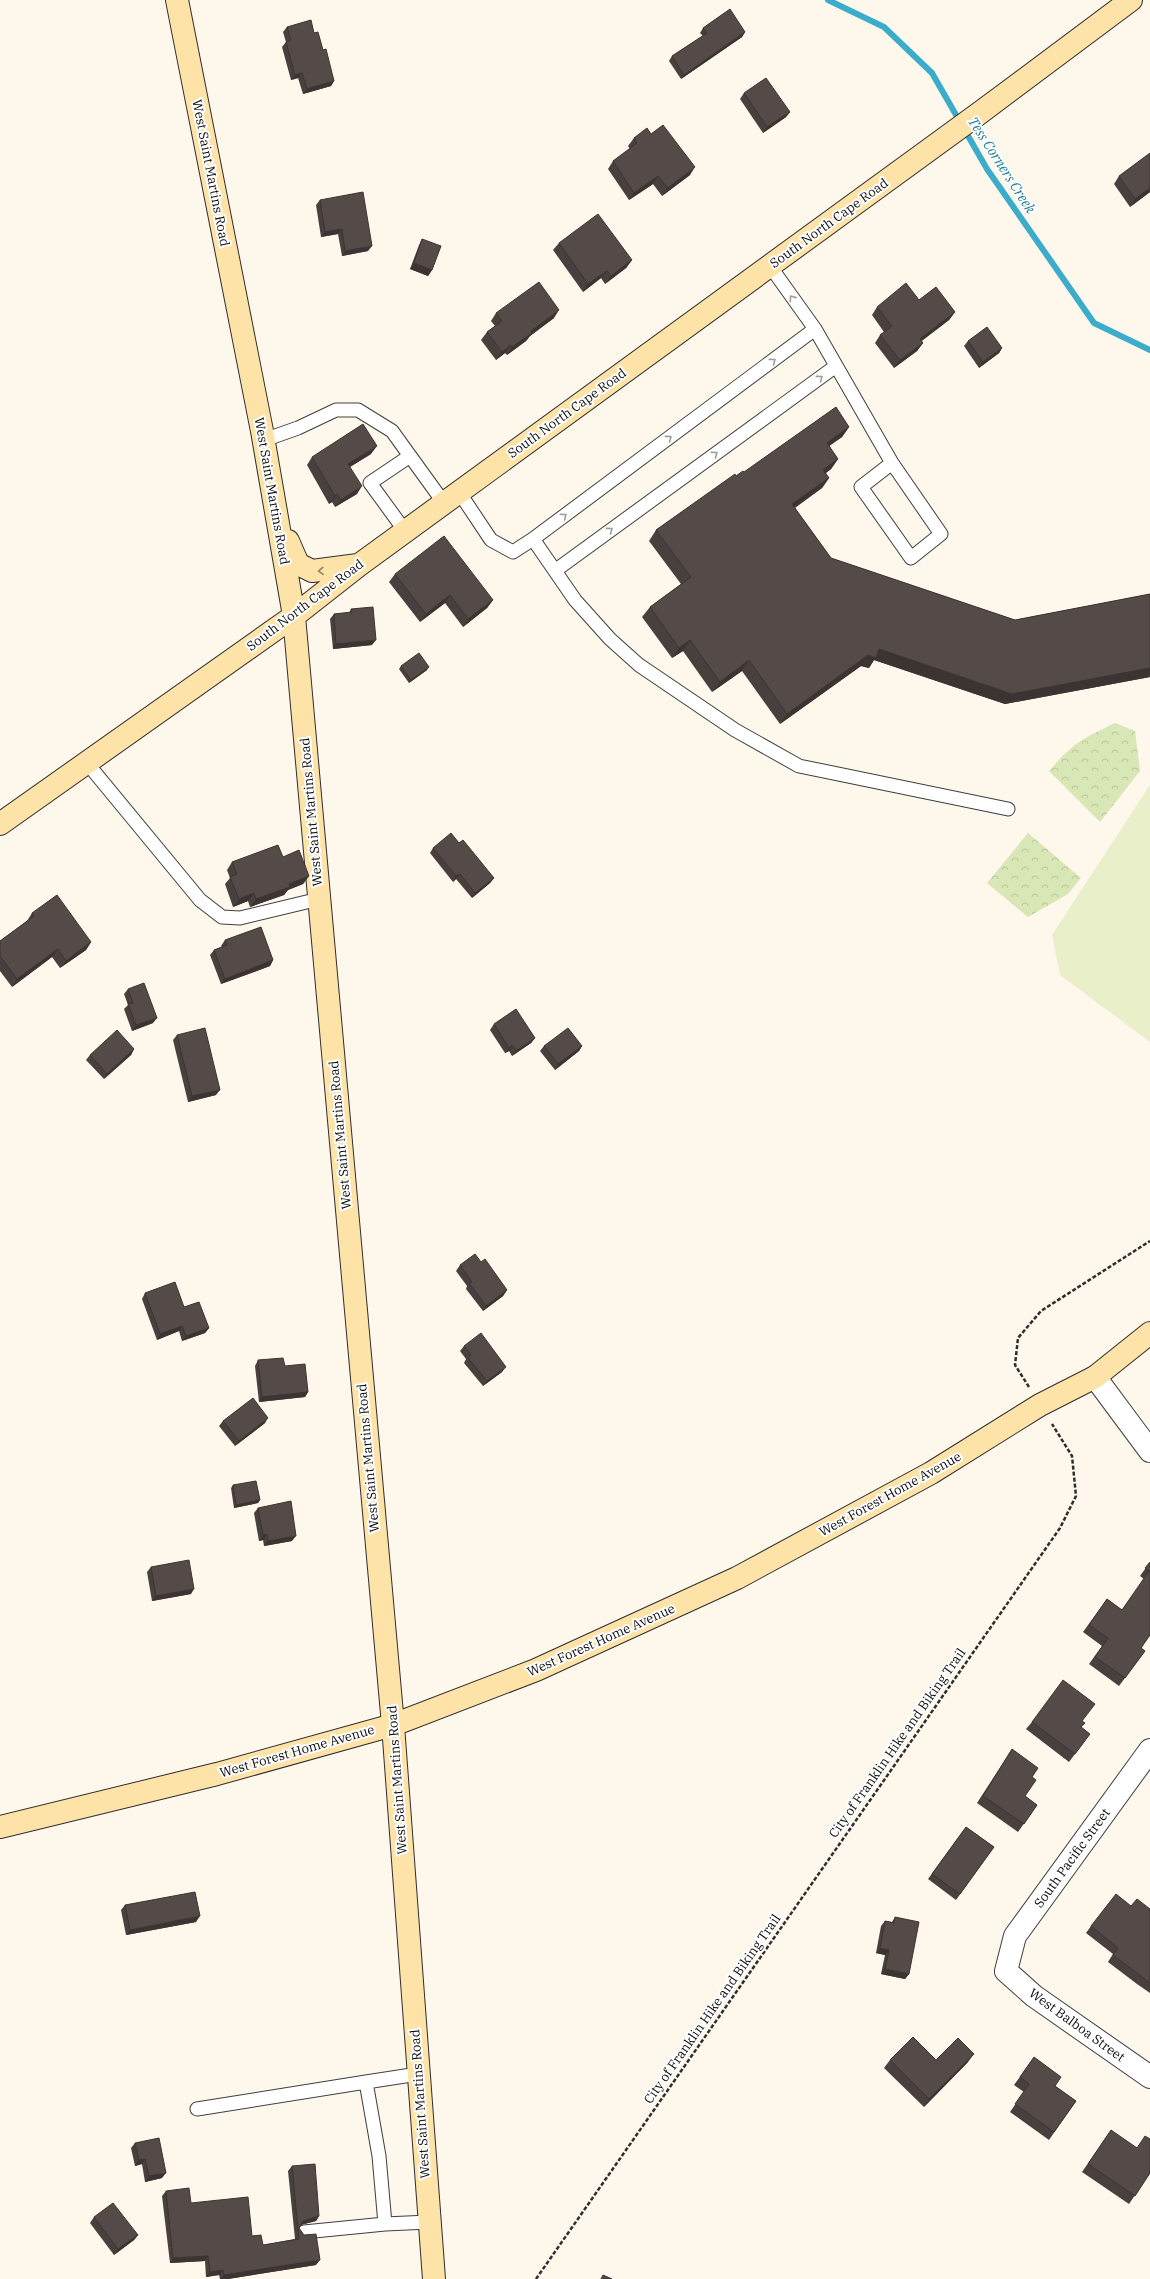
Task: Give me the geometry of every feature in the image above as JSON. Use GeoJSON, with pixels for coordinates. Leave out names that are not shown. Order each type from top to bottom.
{"type":"FeatureCollection","features":[{"type":"Feature","properties":{"kind":"street","name":"West Saint Martins Road"},"geometry":{"type":"LineString","coordinates":[[177,0],[264,440],[294,616],[393,1725],[434,2279]]}},
{"type":"Feature","properties":{"kind":"street","name":"South North Cape Road"},"geometry":{"type":"LineString","coordinates":[[0,824],[294,616],[359,564],[940,142],[1131,0]]}},
{"type":"Feature","properties":{"kind":"street"},"geometry":{"type":"LineString","coordinates":[[276,508],[298,564],[312,571],[359,564]]}},
{"type":"Feature","properties":{"kind":"street","name":"West Forest Home Avenue"},"geometry":{"type":"LineString","coordinates":[[0,1827],[217,1774],[393,1725],[536,1670],[737,1578],[931,1473],[1040,1405],[1095,1377],[1150,1333]]}},
{"type":"Feature","properties":{"kind":"street"},"geometry":{"type":"LineString","coordinates":[[1095,1377],[1150,1450]]}},
{"type":"Feature","properties":{"kind":"street","name":"South Pacific Street"},"geometry":{"type":"LineString","coordinates":[[1006,1971],[1015,1936],[1150,1750]]}},
{"type":"Feature","properties":{"kind":"street","name":"West Balboa Street"},"geometry":{"type":"LineString","coordinates":[[1006,1971],[1034,1996],[1150,2077]]}},
{"type":"Feature","properties":{"kind":"lane"},"geometry":{"type":"LineString","coordinates":[[770,266],[815,329],[892,463],[941,534],[911,558],[861,487],[892,463]]}},
{"type":"Feature","properties":{"kind":"lane"},"geometry":{"type":"LineString","coordinates":[[264,440],[298,428],[336,410],[358,410],[392,431],[410,456],[452,497],[491,540],[513,552],[533,540],[815,329]]}},
{"type":"Feature","properties":{"kind":"lane"},"geometry":{"type":"LineString","coordinates":[[556,570],[836,366]]}},
{"type":"Feature","properties":{"kind":"lane"},"geometry":{"type":"LineString","coordinates":[[405,531],[370,483],[410,456]]}},
{"type":"Feature","properties":{"kind":"lane"},"geometry":{"type":"LineString","coordinates":[[533,540],[556,570],[575,600],[610,639],[639,665],[735,730],[799,766],[1008,808]]}},
{"type":"Feature","properties":{"kind":"lane"},"geometry":{"type":"LineString","coordinates":[[87,763],[200,900],[222,917],[240,918],[319,900]]}},
{"type":"Feature","properties":{"kind":"lane"},"geometry":{"type":"LineString","coordinates":[[197,2109],[418,2074]]}},
{"type":"Feature","properties":{"kind":"lane"},"geometry":{"type":"LineString","coordinates":[[366,2082],[379,2156],[385,2224]]}},
{"type":"Feature","properties":{"kind":"lane"},"geometry":{"type":"LineString","coordinates":[[304,2232],[385,2224],[429,2222]]}},
{"type":"Feature","properties":{"kind":"path","name":"City of Franklin Hike and Biking Trail"},"geometry":{"type":"LineString","coordinates":[[536,2279],[1060,1528],[1076,1496],[1072,1456],[1015,1365],[1018,1338],[1041,1311],[1150,1240]]}},
{"type":"Feature","properties":{"kind":"green space"},"geometry":{"type":"Polygon","coordinates":[[[1115,723],[1135,731],[1140,771],[1100,822],[1049,771],[1079,742],[1115,723]]]}},
{"type":"Feature","properties":{"kind":"green space"},"geometry":{"type":"Polygon","coordinates":[[[1150,785],[1150,1042],[1060,975],[1052,935],[1150,785]]]}},
{"type":"Feature","properties":{"kind":"green space"},"geometry":{"type":"Polygon","coordinates":[[[1028,833],[1081,878],[1068,894],[1028,917],[987,883],[1028,833]]]}},
{"type":"Feature","properties":{"kind":"building"},"geometry":{"type":"Polygon","coordinates":[[[730,9],[745,32],[684,75],[672,56],[707,33],[703,28],[730,9]]]}},
{"type":"Feature","properties":{"kind":"building"},"geometry":{"type":"Polygon","coordinates":[[[311,20],[314,33],[318,32],[323,50],[326,49],[334,81],[307,89],[302,73],[295,75],[286,42],[291,40],[287,27],[311,20]]]}},
{"type":"Feature","properties":{"kind":"building"},"geometry":{"type":"Polygon","coordinates":[[[766,78],[790,112],[767,127],[744,93],[766,78]]]}},
{"type":"Feature","properties":{"kind":"building"},"geometry":{"type":"Polygon","coordinates":[[[663,125],[695,167],[668,188],[658,176],[634,193],[613,161],[637,143],[634,138],[647,128],[651,134],[663,125]]]}},
{"type":"Feature","properties":{"kind":"building"},"geometry":{"type":"Polygon","coordinates":[[[1150,153],[1150,188],[1135,199],[1119,176],[1150,153]]]}},
{"type":"Feature","properties":{"kind":"building"},"geometry":{"type":"Polygon","coordinates":[[[363,192],[372,246],[345,251],[342,229],[325,232],[320,200],[363,192]]]}},
{"type":"Feature","properties":{"kind":"building"},"geometry":{"type":"Polygon","coordinates":[[[598,214],[632,260],[611,276],[607,271],[588,284],[559,243],[598,214]]]}},
{"type":"Feature","properties":{"kind":"building"},"geometry":{"type":"Polygon","coordinates":[[[422,239],[441,246],[432,270],[414,263],[422,239]]]}},
{"type":"Feature","properties":{"kind":"building"},"geometry":{"type":"Polygon","coordinates":[[[539,282],[559,310],[531,331],[532,333],[502,352],[487,332],[502,321],[496,313],[539,282]]]}},
{"type":"Feature","properties":{"kind":"building"},"geometry":{"type":"Polygon","coordinates":[[[906,283],[919,300],[936,287],[955,312],[920,339],[923,343],[900,360],[880,335],[892,326],[877,307],[906,283]]]}},
{"type":"Feature","properties":{"kind":"building"},"geometry":{"type":"Polygon","coordinates":[[[987,327],[1002,348],[983,362],[968,341],[987,327]]]}},
{"type":"Feature","properties":{"kind":"building"},"geometry":{"type":"Polygon","coordinates":[[[836,407],[849,427],[827,443],[838,459],[823,470],[829,478],[792,504],[831,558],[1015,620],[1150,594],[1150,668],[1012,694],[879,649],[876,658],[868,655],[787,714],[749,660],[720,682],[690,640],[679,648],[650,607],[691,577],[656,530],[735,474],[736,476],[743,471],[744,472],[836,407]]]}},
{"type":"Feature","properties":{"kind":"building"},"geometry":{"type":"Polygon","coordinates":[[[363,424],[377,446],[348,464],[362,486],[341,500],[337,494],[335,496],[312,457],[363,424]]]}},
{"type":"Feature","properties":{"kind":"building"},"geometry":{"type":"Polygon","coordinates":[[[444,536],[493,600],[468,619],[450,595],[426,614],[395,574],[444,536]]]}},
{"type":"Feature","properties":{"kind":"building"},"geometry":{"type":"Polygon","coordinates":[[[373,607],[376,640],[336,644],[334,614],[352,612],[351,609],[373,607]]]}},
{"type":"Feature","properties":{"kind":"building"},"geometry":{"type":"Polygon","coordinates":[[[419,653],[429,667],[411,680],[401,666],[419,653]]]}},
{"type":"Feature","properties":{"kind":"building"},"geometry":{"type":"Polygon","coordinates":[[[451,833],[459,843],[463,840],[494,878],[475,893],[460,874],[456,876],[433,848],[451,833]]]}},
{"type":"Feature","properties":{"kind":"building"},"geometry":{"type":"Polygon","coordinates":[[[278,845],[283,857],[299,850],[309,876],[289,884],[290,887],[256,899],[254,893],[239,899],[230,877],[237,874],[232,862],[278,845]]]}},
{"type":"Feature","properties":{"kind":"building"},"geometry":{"type":"Polygon","coordinates":[[[57,895],[91,942],[66,961],[58,949],[17,979],[0,956],[0,941],[34,916],[32,913],[57,895]]]}},
{"type":"Feature","properties":{"kind":"building"},"geometry":{"type":"Polygon","coordinates":[[[261,927],[273,960],[225,979],[214,950],[227,945],[225,940],[261,927]]]}},
{"type":"Feature","properties":{"kind":"building"},"geometry":{"type":"Polygon","coordinates":[[[144,983],[157,1018],[136,1025],[128,1004],[133,1003],[128,989],[144,983]]]}},
{"type":"Feature","properties":{"kind":"building"},"geometry":{"type":"Polygon","coordinates":[[[516,1009],[535,1038],[516,1051],[512,1045],[509,1048],[494,1024],[516,1009]]]}},
{"type":"Feature","properties":{"kind":"building"},"geometry":{"type":"Polygon","coordinates":[[[205,1028],[220,1090],[192,1096],[177,1035],[205,1028]]]}},
{"type":"Feature","properties":{"kind":"building"},"geometry":{"type":"Polygon","coordinates":[[[568,1028],[582,1046],[558,1064],[544,1046],[568,1028]]]}},
{"type":"Feature","properties":{"kind":"building"},"geometry":{"type":"Polygon","coordinates":[[[117,1030],[134,1049],[107,1074],[90,1055],[117,1030]]]}},
{"type":"Feature","properties":{"kind":"building"},"geometry":{"type":"Polygon","coordinates":[[[475,1254],[481,1262],[485,1259],[507,1290],[486,1306],[469,1283],[472,1282],[460,1265],[475,1254]]]}},
{"type":"Feature","properties":{"kind":"building"},"geometry":{"type":"Polygon","coordinates":[[[175,1282],[184,1307],[199,1302],[209,1328],[186,1336],[182,1326],[160,1334],[145,1293],[175,1282]]]}},
{"type":"Feature","properties":{"kind":"building"},"geometry":{"type":"Polygon","coordinates":[[[481,1333],[506,1367],[487,1381],[468,1358],[471,1355],[464,1346],[481,1333]]]}},
{"type":"Feature","properties":{"kind":"building"},"geometry":{"type":"Polygon","coordinates":[[[283,1358],[285,1366],[305,1364],[308,1392],[262,1397],[258,1360],[283,1358]]]}},
{"type":"Feature","properties":{"kind":"building"},"geometry":{"type":"Polygon","coordinates":[[[253,1398],[268,1418],[239,1441],[223,1421],[253,1398]]]}},
{"type":"Feature","properties":{"kind":"building"},"geometry":{"type":"Polygon","coordinates":[[[256,1481],[260,1500],[236,1505],[233,1485],[256,1481]]]}},
{"type":"Feature","properties":{"kind":"building"},"geometry":{"type":"Polygon","coordinates":[[[291,1501],[296,1536],[268,1541],[267,1534],[263,1535],[258,1508],[291,1501]]]}},
{"type":"Feature","properties":{"kind":"building"},"geometry":{"type":"Polygon","coordinates":[[[189,1560],[194,1589],[156,1596],[151,1567],[189,1560]]]}},
{"type":"Feature","properties":{"kind":"building"},"geometry":{"type":"Polygon","coordinates":[[[1150,1562],[1150,1635],[1141,1648],[1145,1651],[1125,1678],[1095,1657],[1108,1638],[1089,1625],[1107,1599],[1122,1610],[1149,1571],[1145,1568],[1150,1562]]]}},
{"type":"Feature","properties":{"kind":"building"},"geometry":{"type":"Polygon","coordinates":[[[1063,1680],[1095,1704],[1082,1721],[1085,1723],[1081,1727],[1090,1734],[1075,1754],[1032,1722],[1063,1680]]]}},
{"type":"Feature","properties":{"kind":"building"},"geometry":{"type":"Polygon","coordinates":[[[1012,1749],[1038,1768],[1032,1777],[1036,1780],[1025,1796],[1037,1805],[1024,1824],[983,1796],[1012,1749]]]}},
{"type":"Feature","properties":{"kind":"building"},"geometry":{"type":"Polygon","coordinates":[[[966,1827],[994,1847],[960,1894],[932,1874],[966,1827]]]}},
{"type":"Feature","properties":{"kind":"building"},"geometry":{"type":"Polygon","coordinates":[[[195,1892],[200,1916],[130,1930],[125,1905],[195,1892]]]}},
{"type":"Feature","properties":{"kind":"building"},"geometry":{"type":"Polygon","coordinates":[[[1116,1894],[1131,1906],[1137,1899],[1150,1909],[1150,1983],[1113,1955],[1118,1948],[1091,1926],[1116,1894]]]}},
{"type":"Feature","properties":{"kind":"building"},"geometry":{"type":"Polygon","coordinates":[[[895,1917],[919,1922],[909,1974],[885,1969],[889,1950],[880,1948],[885,1921],[894,1923],[895,1917]]]}},
{"type":"Feature","properties":{"kind":"building"},"geometry":{"type":"Polygon","coordinates":[[[913,2037],[936,2060],[958,2038],[974,2054],[929,2099],[890,2060],[913,2037]]]}},
{"type":"Feature","properties":{"kind":"building"},"geometry":{"type":"Polygon","coordinates":[[[1034,2057],[1061,2077],[1055,2086],[1076,2101],[1054,2132],[1015,2104],[1029,2084],[1020,2077],[1034,2057]]]}},
{"type":"Feature","properties":{"kind":"building"},"geometry":{"type":"Polygon","coordinates":[[[1111,2130],[1137,2148],[1145,2136],[1150,2139],[1150,2173],[1135,2196],[1088,2164],[1111,2130]]]}},
{"type":"Feature","properties":{"kind":"building"},"geometry":{"type":"Polygon","coordinates":[[[159,2138],[166,2173],[149,2176],[145,2159],[139,2160],[135,2143],[159,2138]]]}},
{"type":"Feature","properties":{"kind":"building"},"geometry":{"type":"Polygon","coordinates":[[[315,2164],[319,2216],[303,2221],[299,2228],[304,2235],[316,2234],[320,2260],[224,2275],[223,2270],[210,2272],[208,2256],[173,2258],[166,2191],[189,2188],[191,2203],[248,2197],[252,2236],[261,2235],[263,2245],[299,2239],[292,2166],[315,2164]]]}},
{"type":"Feature","properties":{"kind":"building"},"geometry":{"type":"Polygon","coordinates":[[[113,2203],[138,2235],[118,2249],[94,2217],[113,2203]]]}},
{"type":"Feature","properties":{"kind":"building"},"geometry":{"type":"Polygon","coordinates":[[[603,2275],[612,2279],[601,2279],[603,2275]]]}},
{"type":"Feature","properties":{"kind":"waterway","name":"Tess Corners Creek"},"geometry":{"type":"LineString","coordinates":[[828,0],[884,27],[932,73],[987,169],[1094,323],[1150,350]]}}]}
